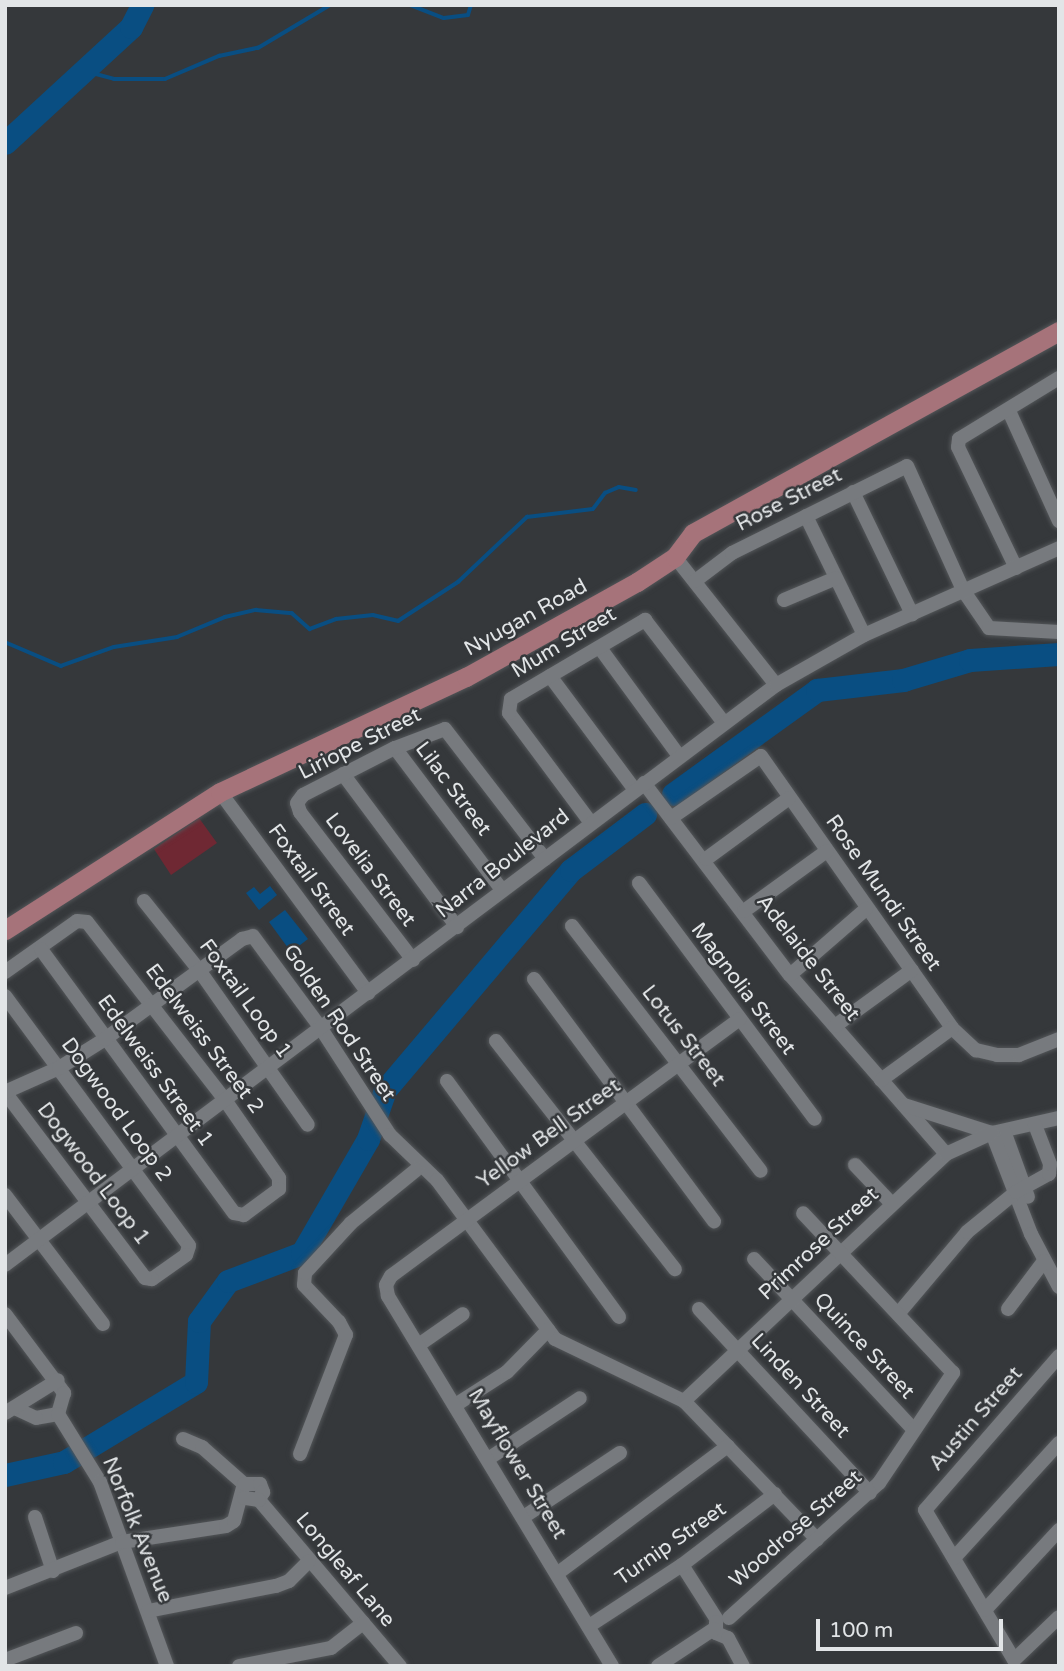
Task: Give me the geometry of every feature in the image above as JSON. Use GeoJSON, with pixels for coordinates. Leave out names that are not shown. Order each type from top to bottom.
{"type":"FeatureCollection","features":[{"type":"Feature","properties":{"kind":"main road","name":"Nyugan Road"},"geometry":{"type":"LineString","coordinates":[[5,930],[220,792],[405,709],[675,557],[693,533],[1059,331]]}},
{"type":"Feature","properties":{"kind":"street"},"geometry":{"type":"LineString","coordinates":[[1016,568],[958,447],[959,439],[1009,411],[1059,378]]}},
{"type":"Feature","properties":{"kind":"street"},"geometry":{"type":"LineString","coordinates":[[1009,411],[1059,521]]}},
{"type":"Feature","properties":{"kind":"street","name":"Rose Street"},"geometry":{"type":"LineString","coordinates":[[695,581],[732,553],[907,466],[963,590]]}},
{"type":"Feature","properties":{"kind":"street"},"geometry":{"type":"LineString","coordinates":[[853,492],[912,614]]}},
{"type":"Feature","properties":{"kind":"street"},"geometry":{"type":"LineString","coordinates":[[806,516],[864,635]]}},
{"type":"Feature","properties":{"kind":"street","name":"Narra Boulevard"},"geometry":{"type":"LineString","coordinates":[[5,1265],[88,1199],[269,1068],[776,685],[864,635],[1059,548]]}},
{"type":"Feature","properties":{"kind":"street"},"geometry":{"type":"LineString","coordinates":[[675,557],[776,685]]}},
{"type":"Feature","properties":{"kind":"street"},"geometry":{"type":"LineString","coordinates":[[784,600],[836,578]]}},
{"type":"Feature","properties":{"kind":"street"},"geometry":{"type":"LineString","coordinates":[[963,590],[989,628],[1059,632]]}},
{"type":"Feature","properties":{"kind":"street","name":"Mum Street"},"geometry":{"type":"LineString","coordinates":[[591,823],[507,706],[511,699],[645,620],[724,723]]}},
{"type":"Feature","properties":{"kind":"street"},"geometry":{"type":"LineString","coordinates":[[600,648],[679,756]]}},
{"type":"Feature","properties":{"kind":"street","name":"Adelaide Street"},"geometry":{"type":"LineString","coordinates":[[550,676],[640,786],[706,859],[790,975],[946,1154]]}},
{"type":"Feature","properties":{"kind":"street","name":"Liriope Street"},"geometry":{"type":"LineString","coordinates":[[297,803],[343,774],[396,748],[445,729],[545,859]]}},
{"type":"Feature","properties":{"kind":"street","name":"Lilac Street"},"geometry":{"type":"LineString","coordinates":[[396,748],[502,890]]}},
{"type":"Feature","properties":{"kind":"street","name":"Rose Mundi Street"},"geometry":{"type":"LineString","coordinates":[[671,818],[761,756],[952,1028],[976,1050],[1019,1055],[1059,1039]]}},
{"type":"Feature","properties":{"kind":"street"},"geometry":{"type":"LineString","coordinates":[[343,774],[457,927]]}},
{"type":"Feature","properties":{"kind":"street","name":"Foxtail Street"},"geometry":{"type":"LineString","coordinates":[[220,792],[368,993]]}},
{"type":"Feature","properties":{"kind":"street"},"geometry":{"type":"LineString","coordinates":[[706,859],[789,798]]}},
{"type":"Feature","properties":{"kind":"street","name":"Lovelia Street"},"geometry":{"type":"LineString","coordinates":[[297,803],[413,960]]}},
{"type":"Feature","properties":{"kind":"street"},"geometry":{"type":"LineString","coordinates":[[744,911],[827,851]]}},
{"type":"Feature","properties":{"kind":"street","name":"Magnolia Street"},"geometry":{"type":"LineString","coordinates":[[639,883],[815,1119]]}},
{"type":"Feature","properties":{"kind":"street","name":"Foxtail Loop 1"},"geometry":{"type":"LineString","coordinates":[[144,901],[199,970],[308,1125]]}},
{"type":"Feature","properties":{"kind":"street"},"geometry":{"type":"LineString","coordinates":[[790,975],[866,909]]}},
{"type":"Feature","properties":{"kind":"street","name":"Edelweiss Street 2"},"geometry":{"type":"LineString","coordinates":[[41,949],[77,921],[87,922],[225,1100],[281,1184],[239,1216]]}},
{"type":"Feature","properties":{"kind":"street","name":"Lotus Street"},"geometry":{"type":"LineString","coordinates":[[572,926],[761,1171]]}},
{"type":"Feature","properties":{"kind":"street","name":"Golden Rod Street"},"geometry":{"type":"LineString","coordinates":[[199,970],[253,936],[320,1027],[356,1087],[416,1170],[445,1196]]}},
{"type":"Feature","properties":{"kind":"street"},"geometry":{"type":"LineString","coordinates":[[5,972],[41,949]]}},
{"type":"Feature","properties":{"kind":"street","name":"Edelweiss Street 1"},"geometry":{"type":"LineString","coordinates":[[41,949],[175,1135],[239,1216]]}},
{"type":"Feature","properties":{"kind":"street"},"geometry":{"type":"LineString","coordinates":[[5,1092],[59,1068],[105,1039],[199,970]]}},
{"type":"Feature","properties":{"kind":"street"},"geometry":{"type":"LineString","coordinates":[[835,1027],[912,970]]}},
{"type":"Feature","properties":{"kind":"street"},"geometry":{"type":"LineString","coordinates":[[534,979],[714,1221]]}},
{"type":"Feature","properties":{"kind":"street","name":"Dogwood Loop 2"},"geometry":{"type":"LineString","coordinates":[[5,996],[132,1166],[189,1251],[148,1280]]}},
{"type":"Feature","properties":{"kind":"street","name":"Yellow Bell Street"},"geometry":{"type":"LineString","coordinates":[[386,1285],[391,1276],[739,1019]]}},
{"type":"Feature","properties":{"kind":"street"},"geometry":{"type":"LineString","coordinates":[[881,1080],[952,1028]]}},
{"type":"Feature","properties":{"kind":"street"},"geometry":{"type":"LineString","coordinates":[[496,1041],[675,1269]]}},
{"type":"Feature","properties":{"kind":"street"},"geometry":{"type":"LineString","coordinates":[[447,1082],[619,1317]]}},
{"type":"Feature","properties":{"kind":"street","name":"Dogwood Loop 1"},"geometry":{"type":"LineString","coordinates":[[5,1092],[148,1280]]}},
{"type":"Feature","properties":{"kind":"street"},"geometry":{"type":"LineString","coordinates":[[903,1104],[998,1132],[1044,1261],[1059,1287]]}},
{"type":"Feature","properties":{"kind":"street","name":"Primrose Street"},"geometry":{"type":"LineString","coordinates":[[684,1401],[946,1154],[998,1132],[1059,1118]]}},
{"type":"Feature","properties":{"kind":"street"},"geometry":{"type":"LineString","coordinates":[[898,1314],[967,1232],[1020,1191],[1049,1174],[1051,1164],[1035,1125]]}},
{"type":"Feature","properties":{"kind":"street","name":"Golden Rod Street"},"geometry":{"type":"LineString","coordinates":[[393,1138],[437,1180],[465,1223],[555,1339],[684,1401],[817,1539]]}},
{"type":"Feature","properties":{"kind":"street"},"geometry":{"type":"LineString","coordinates":[[855,1165],[892,1204]]}},
{"type":"Feature","properties":{"kind":"street"},"geometry":{"type":"LineString","coordinates":[[300,1454],[346,1335],[340,1322],[304,1285],[305,1273],[351,1223],[416,1170]]}},
{"type":"Feature","properties":{"kind":"street"},"geometry":{"type":"LineString","coordinates":[[1020,1191],[1059,1269]]}},
{"type":"Feature","properties":{"kind":"street"},"geometry":{"type":"LineString","coordinates":[[5,1195],[103,1324]]}},
{"type":"Feature","properties":{"kind":"street","name":"Woodrose Street"},"geometry":{"type":"LineString","coordinates":[[720,1622],[870,1493],[953,1373],[803,1213]]}},
{"type":"Feature","properties":{"kind":"street","name":"Quince Street"},"geometry":{"type":"LineString","coordinates":[[754,1259],[914,1430]]}},
{"type":"Feature","properties":{"kind":"street"},"geometry":{"type":"LineString","coordinates":[[1008,1309],[1044,1261]]}},
{"type":"Feature","properties":{"kind":"street","name":"Mayflower Street"},"geometry":{"type":"LineString","coordinates":[[386,1285],[388,1296],[525,1516],[612,1666]]}},
{"type":"Feature","properties":{"kind":"street","name":"Linden Street"},"geometry":{"type":"LineString","coordinates":[[699,1309],[870,1493]]}},
{"type":"Feature","properties":{"kind":"street"},"geometry":{"type":"LineString","coordinates":[[5,1314],[58,1380],[64,1401],[60,1417],[36,1418],[10,1410]]}},
{"type":"Feature","properties":{"kind":"street"},"geometry":{"type":"LineString","coordinates":[[420,1344],[463,1314]]}},
{"type":"Feature","properties":{"kind":"street"},"geometry":{"type":"LineString","coordinates":[[457,1404],[507,1372],[548,1330]]}},
{"type":"Feature","properties":{"kind":"street","name":"Austin Street"},"geometry":{"type":"LineString","coordinates":[[954,1558],[925,1510],[1059,1356]]}},
{"type":"Feature","properties":{"kind":"street"},"geometry":{"type":"LineString","coordinates":[[10,1410],[58,1380]]}},
{"type":"Feature","properties":{"kind":"street"},"geometry":{"type":"LineString","coordinates":[[488,1459],[580,1398]]}},
{"type":"Feature","properties":{"kind":"street","name":"Norfolk Avenue"},"geometry":{"type":"LineString","coordinates":[[60,1417],[88,1460],[122,1542],[167,1666]]}},
{"type":"Feature","properties":{"kind":"street"},"geometry":{"type":"LineString","coordinates":[[5,1588],[53,1572],[122,1542],[226,1526],[234,1521],[244,1491],[202,1447],[183,1439]]}},
{"type":"Feature","properties":{"kind":"street"},"geometry":{"type":"LineString","coordinates":[[1059,1443],[954,1558],[1014,1660],[1059,1617]]}},
{"type":"Feature","properties":{"kind":"street"},"geometry":{"type":"LineString","coordinates":[[558,1573],[729,1447]]}},
{"type":"Feature","properties":{"kind":"street"},"geometry":{"type":"LineString","coordinates":[[525,1516],[620,1453]]}},
{"type":"Feature","properties":{"kind":"street","name":"Longleaf Lane"},"geometry":{"type":"LineString","coordinates":[[244,1491],[259,1500],[400,1666]]}},
{"type":"Feature","properties":{"kind":"street","name":"Turnip Street"},"geometry":{"type":"LineString","coordinates":[[589,1626],[682,1565],[775,1494]]}},
{"type":"Feature","properties":{"kind":"street"},"geometry":{"type":"LineString","coordinates":[[35,1517],[53,1572]]}},
{"type":"Feature","properties":{"kind":"street"},"geometry":{"type":"LineString","coordinates":[[985,1610],[1059,1530]]}},
{"type":"Feature","properties":{"kind":"street"},"geometry":{"type":"LineString","coordinates":[[148,1611],[276,1586],[289,1581],[309,1561]]}},
{"type":"Feature","properties":{"kind":"street"},"geometry":{"type":"LineString","coordinates":[[682,1565],[720,1622],[719,1637],[728,1638],[743,1666]]}},
{"type":"Feature","properties":{"kind":"street"},"geometry":{"type":"LineString","coordinates":[[658,1666],[720,1622]]}},
{"type":"Feature","properties":{"kind":"street"},"geometry":{"type":"LineString","coordinates":[[239,1666],[331,1648],[363,1623]]}},
{"type":"Feature","properties":{"kind":"street"},"geometry":{"type":"LineString","coordinates":[[5,1660],[76,1633]]}},
{"type":"Feature","properties":{"kind":"shaded area"},"geometry":{"type":"Polygon","coordinates":[[[199,818],[217,843],[171,875],[154,849],[199,818]]]}},
{"type":"Feature","properties":{"kind":"water"},"geometry":{"type":"Polygon","coordinates":[[[270,886],[277,895],[259,910],[246,893],[254,887],[260,894],[270,886]]]}},
{"type":"Feature","properties":{"kind":"water"},"geometry":{"type":"Polygon","coordinates":[[[285,910],[308,939],[291,952],[269,922],[285,910]]]}},
{"type":"Feature","properties":{"kind":"waterway"},"geometry":{"type":"LineString","coordinates":[[5,143],[131,27],[142,5]]}},
{"type":"Feature","properties":{"kind":"waterway"},"geometry":{"type":"LineString","coordinates":[[81,70],[114,79],[165,79],[219,56],[258,48],[330,5]]}},
{"type":"Feature","properties":{"kind":"waterway"},"geometry":{"type":"LineString","coordinates":[[410,5],[444,18],[468,15],[471,5]]}},
{"type":"Feature","properties":{"kind":"waterway"},"geometry":{"type":"LineString","coordinates":[[5,642],[61,666],[114,647],[177,637],[225,617],[256,610],[292,613],[310,629],[336,619],[373,615],[398,621],[458,582],[527,517],[593,509],[605,493],[619,487],[636,490]]}},
{"type":"Feature","properties":{"kind":"waterway"},"geometry":{"type":"LineString","coordinates":[[673,794],[817,690],[903,680],[970,660],[1059,654]]}},
{"type":"Feature","properties":{"kind":"waterway"},"geometry":{"type":"LineString","coordinates":[[5,1475],[64,1462],[196,1382],[199,1321],[228,1281],[302,1253],[368,1139],[385,1090],[571,870],[645,814]]}}]}
